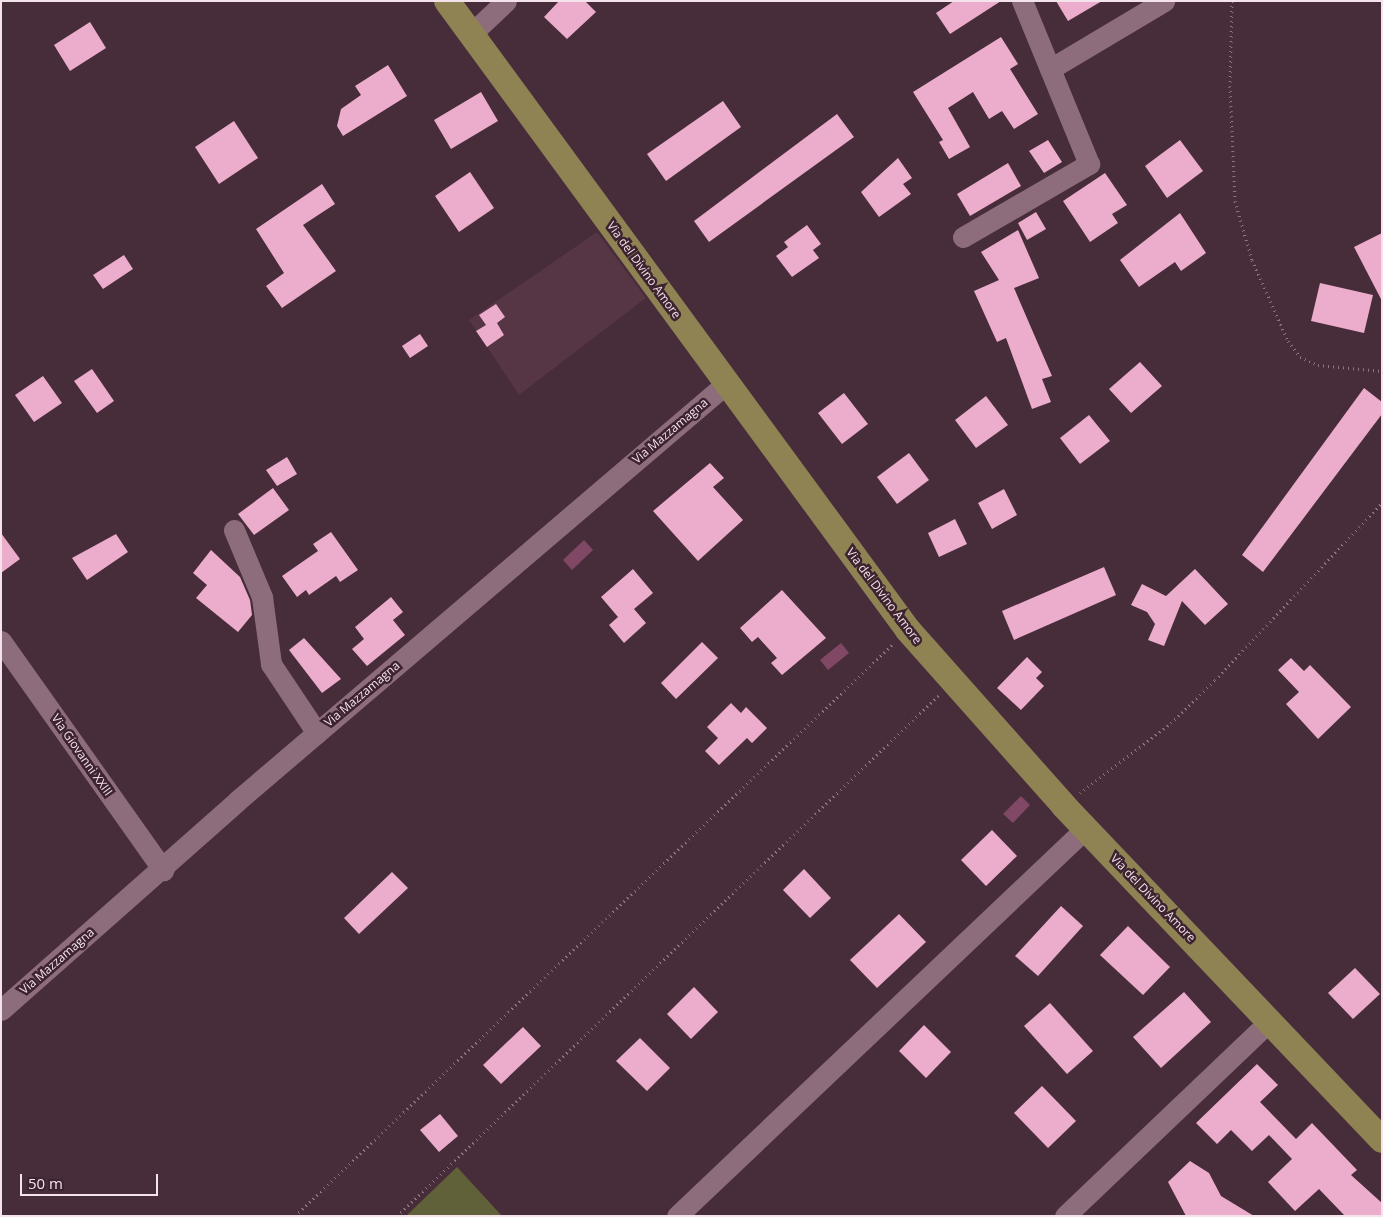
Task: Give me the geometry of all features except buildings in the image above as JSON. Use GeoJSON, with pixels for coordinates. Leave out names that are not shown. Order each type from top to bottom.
{"type":"FeatureCollection","features":[{"type":"Feature","properties":{"kind":"main road","name":"Via del Divino Amore"},"geometry":{"type":"LineString","coordinates":[[447,1],[908,630],[1064,806],[1382,1140]]}},
{"type":"Feature","properties":{"kind":"street"},"geometry":{"type":"LineString","coordinates":[[963,237],[1089,164],[1022,1]]}},
{"type":"Feature","properties":{"kind":"street"},"geometry":{"type":"LineString","coordinates":[[1050,69],[1164,1]]}},
{"type":"Feature","properties":{"kind":"street"},"geometry":{"type":"LineString","coordinates":[[471,34],[499,4]]}},
{"type":"Feature","properties":{"kind":"street","name":"Via Mazzamagna"},"geometry":{"type":"LineString","coordinates":[[1,1010],[163,870],[317,733],[727,383]]}},
{"type":"Feature","properties":{"kind":"street"},"geometry":{"type":"LineString","coordinates":[[234,530],[262,597],[271,664],[317,733]]}},
{"type":"Feature","properties":{"kind":"street","name":"Via Giovanni XXIII"},"geometry":{"type":"LineString","coordinates":[[1,641],[163,870]]}},
{"type":"Feature","properties":{"kind":"street"},"geometry":{"type":"LineString","coordinates":[[676,1216],[1086,828]]}},
{"type":"Feature","properties":{"kind":"street"},"geometry":{"type":"LineString","coordinates":[[1065,1216],[1270,1021]]}},
{"type":"Feature","properties":{"kind":"path"},"geometry":{"type":"LineString","coordinates":[[1232,1],[1230,86],[1235,201],[1252,260],[1288,341],[1300,357],[1318,365],[1382,371]]}},
{"type":"Feature","properties":{"kind":"path"},"geometry":{"type":"LineString","coordinates":[[1064,806],[1171,723],[1209,686],[1382,503]]}},
{"type":"Feature","properties":{"kind":"path"},"geometry":{"type":"LineString","coordinates":[[295,1216],[908,630]]}},
{"type":"Feature","properties":{"kind":"path"},"geometry":{"type":"LineString","coordinates":[[397,1216],[953,681]]}},
{"type":"Feature","properties":{"kind":"shaded area"},"geometry":{"type":"Polygon","coordinates":[[[597,232],[646,298],[519,395],[469,320],[597,232]]]}},
{"type":"Feature","properties":{"kind":"shaded area"},"geometry":{"type":"Polygon","coordinates":[[[584,540],[593,550],[572,570],[563,560],[584,540]]]}},
{"type":"Feature","properties":{"kind":"shaded area"},"geometry":{"type":"Polygon","coordinates":[[[841,643],[849,653],[828,670],[820,660],[841,643]]]}},
{"type":"Feature","properties":{"kind":"shaded area"},"geometry":{"type":"Polygon","coordinates":[[[1021,796],[1030,805],[1013,823],[1003,814],[1021,796]]]}},
{"type":"Feature","properties":{"kind":"green space"},"geometry":{"type":"Polygon","coordinates":[[[457,1167],[502,1216],[406,1216],[457,1167]]]}}]}
